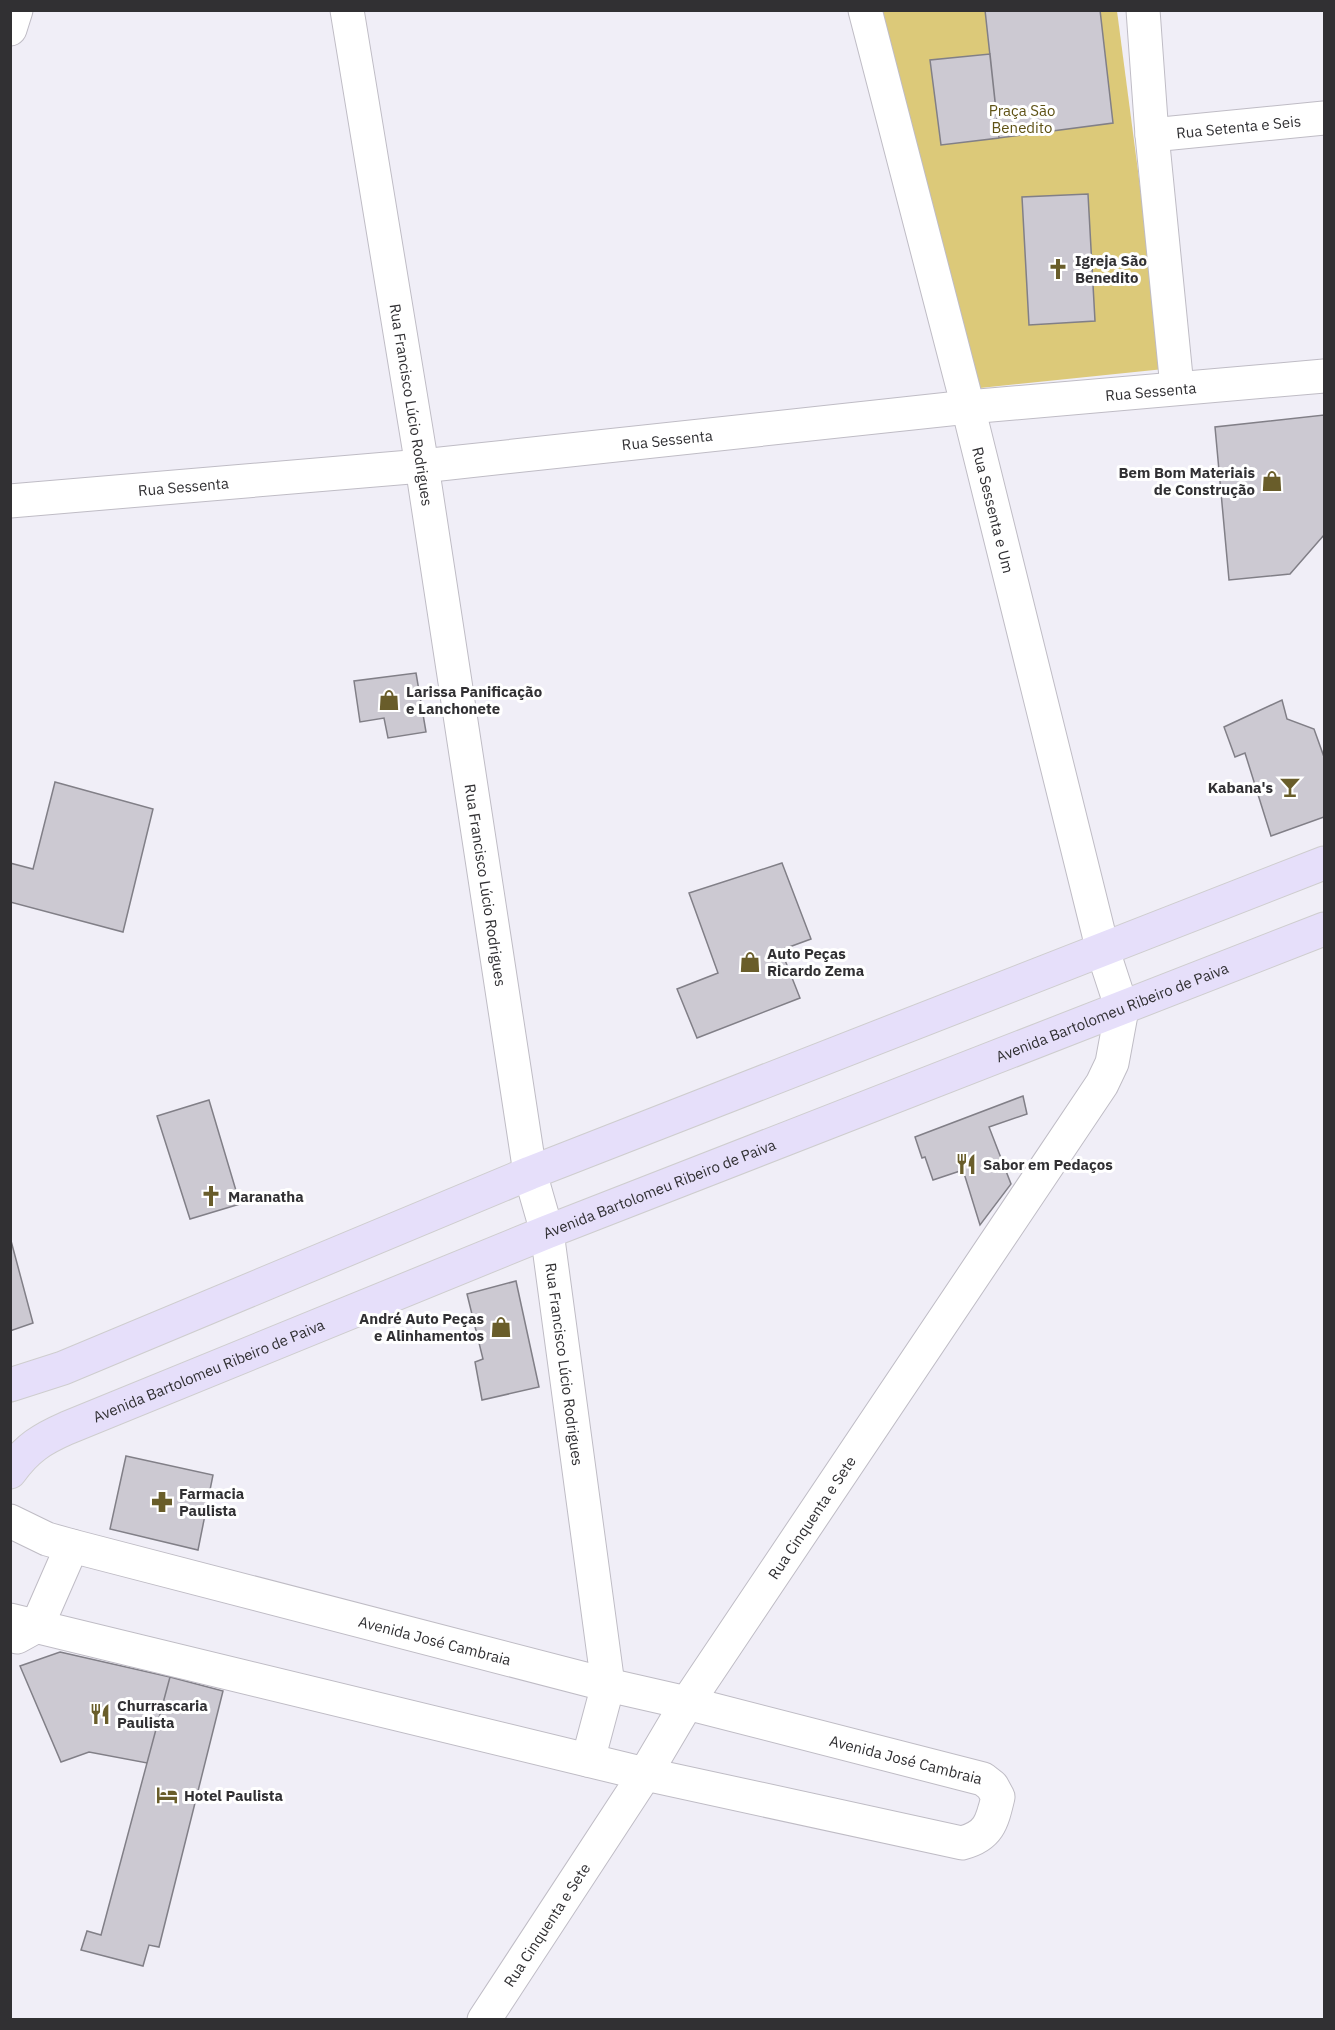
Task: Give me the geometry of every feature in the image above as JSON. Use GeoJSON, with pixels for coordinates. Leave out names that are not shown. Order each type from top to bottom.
{"type":"FeatureCollection","features":[{"type":"Feature","properties":{"kind":"main road"},"geometry":{"type":"LineString","coordinates":[[10,1385],[63,1368],[530,1173],[1324,863]]}},
{"type":"Feature","properties":{"kind":"main road","name":"Avenida Bartolomeu Ribeiro de Paiva"},"geometry":{"type":"LineString","coordinates":[[10,1472],[20,1458],[40,1440],[68,1428],[547,1232],[1324,929]]}},
{"type":"Feature","properties":{"kind":"street"},"geometry":{"type":"LineString","coordinates":[[10,29],[16,10]]}},
{"type":"Feature","properties":{"kind":"street","name":"Rua Francisco Lúcio Rodrigues"},"geometry":{"type":"LineString","coordinates":[[346,10],[422,466],[530,1173],[547,1232],[608,1685],[588,1760]]}},
{"type":"Feature","properties":{"kind":"street","name":"Rua Sessenta e Um"},"geometry":{"type":"LineString","coordinates":[[865,10],[968,407],[1103,951],[1122,1009]]}},
{"type":"Feature","properties":{"kind":"street"},"geometry":{"type":"LineString","coordinates":[[1143,10],[1152,135],[1178,387]]}},
{"type":"Feature","properties":{"kind":"street","name":"Rua Setenta e Seis"},"geometry":{"type":"LineString","coordinates":[[1152,135],[1324,118]]}},
{"type":"Feature","properties":{"kind":"street","name":"Rua Sessenta"},"geometry":{"type":"LineString","coordinates":[[10,501],[422,466],[968,407],[1324,376]]}},
{"type":"Feature","properties":{"kind":"street","name":"Rua Cinquenta e Sete"},"geometry":{"type":"LineString","coordinates":[[484,2019],[645,1774],[687,1703],[1102,1084],[1112,1063],[1122,1009]]}},
{"type":"Feature","properties":{"kind":"street","name":"Avenida José Cambraia"},"geometry":{"type":"LineString","coordinates":[[10,1521],[47,1539],[72,1546],[608,1685],[983,1779],[992,1786],[998,1797],[991,1823],[976,1839],[962,1843],[645,1774],[19,1629]]}},
{"type":"Feature","properties":{"kind":"street"},"geometry":{"type":"LineString","coordinates":[[19,1629],[72,1546]]}},
{"type":"Feature","properties":{"kind":"green space","name":"Praça São Benedito"},"geometry":{"type":"Polygon","coordinates":[[[882,11],[1117,11],[1164,369],[980,388],[882,11]]]}},
{"type":"Feature","properties":{"kind":"building"},"geometry":{"type":"Polygon","coordinates":[[[985,10],[1100,10],[1113,123],[999,138],[985,10]]]}},
{"type":"Feature","properties":{"kind":"building"},"geometry":{"type":"Polygon","coordinates":[[[990,54],[999,138],[941,145],[930,60],[990,54]]]}},
{"type":"Feature","properties":{"kind":"building"},"geometry":{"type":"Polygon","coordinates":[[[1088,194],[1095,321],[1029,325],[1022,197],[1088,194]]]}},
{"type":"Feature","properties":{"kind":"building","name":"Bem Bom Materiais de Construção"},"geometry":{"type":"Polygon","coordinates":[[[1324,415],[1324,535],[1290,574],[1229,580],[1215,427],[1324,415]]]}},
{"type":"Feature","properties":{"kind":"building","name":"Larissa Panificação e Lanchonete"},"geometry":{"type":"Polygon","coordinates":[[[416,673],[426,732],[388,738],[384,718],[360,722],[354,681],[416,673]]]}},
{"type":"Feature","properties":{"kind":"building","name":"Kabana's"},"geometry":{"type":"Polygon","coordinates":[[[1282,700],[1287,719],[1314,729],[1324,757],[1324,817],[1271,836],[1245,753],[1235,757],[1224,727],[1282,700]]]}},
{"type":"Feature","properties":{"kind":"building"},"geometry":{"type":"Polygon","coordinates":[[[55,782],[153,809],[123,932],[10,902],[10,863],[33,869],[55,782]]]}},
{"type":"Feature","properties":{"kind":"building","name":"Auto Peças Ricardo Zema"},"geometry":{"type":"Polygon","coordinates":[[[782,863],[811,939],[781,950],[800,998],[697,1038],[677,989],[718,973],[689,893],[782,863]]]}},
{"type":"Feature","properties":{"kind":"building","name":"Sabor em Pedaços"},"geometry":{"type":"Polygon","coordinates":[[[1023,1096],[1027,1114],[989,1127],[1011,1184],[980,1225],[963,1170],[933,1180],[915,1137],[1023,1096]]]}},
{"type":"Feature","properties":{"kind":"building","name":"Maranatha"},"geometry":{"type":"Polygon","coordinates":[[[209,1100],[240,1204],[190,1219],[157,1116],[209,1100]]]}},
{"type":"Feature","properties":{"kind":"building"},"geometry":{"type":"Polygon","coordinates":[[[10,1237],[33,1323],[10,1331],[10,1237]]]}},
{"type":"Feature","properties":{"kind":"building","name":"André Auto Peças e Alinhamentos"},"geometry":{"type":"Polygon","coordinates":[[[516,1281],[539,1387],[482,1400],[475,1362],[483,1359],[467,1294],[516,1281]]]}},
{"type":"Feature","properties":{"kind":"building","name":"Farmacia Paulista"},"geometry":{"type":"Polygon","coordinates":[[[126,1456],[213,1475],[198,1550],[110,1529],[126,1456]]]}},
{"type":"Feature","properties":{"kind":"building","name":"Churrascaria Paulista"},"geometry":{"type":"Polygon","coordinates":[[[60,1652],[170,1677],[147,1763],[89,1752],[61,1762],[20,1666],[60,1652]]]}},
{"type":"Feature","properties":{"kind":"building"},"geometry":{"type":"Polygon","coordinates":[[[170,1677],[223,1691],[159,1947],[149,1945],[143,1966],[81,1950],[87,1931],[101,1935],[170,1677]]]}},
{"type":"Feature","properties":{"kind":"place","name":"Igreja São Benedito"},"geometry":{"type":"Point","coordinates":[1058,269]}},
{"type":"Feature","properties":{"kind":"place","name":"Bem Bom Materiais de Construção"},"geometry":{"type":"Point","coordinates":[1272,481]}},
{"type":"Feature","properties":{"kind":"place","name":"Larissa Panificação e Lanchonete"},"geometry":{"type":"Point","coordinates":[389,700]}},
{"type":"Feature","properties":{"kind":"place","name":"Kabana's"},"geometry":{"type":"Point","coordinates":[1290,787]}},
{"type":"Feature","properties":{"kind":"place","name":"Auto Peças Ricardo Zema"},"geometry":{"type":"Point","coordinates":[750,962]}},
{"type":"Feature","properties":{"kind":"place","name":"Sabor em Pedaços"},"geometry":{"type":"Point","coordinates":[966,1164]}},
{"type":"Feature","properties":{"kind":"place","name":"Maranatha"},"geometry":{"type":"Point","coordinates":[211,1196]}},
{"type":"Feature","properties":{"kind":"place","name":"André Auto Peças e Alinhamentos"},"geometry":{"type":"Point","coordinates":[501,1327]}},
{"type":"Feature","properties":{"kind":"place","name":"Farmacia Paulista"},"geometry":{"type":"Point","coordinates":[162,1502]}},
{"type":"Feature","properties":{"kind":"place","name":"Churrascaria Paulista"},"geometry":{"type":"Point","coordinates":[100,1714]}},
{"type":"Feature","properties":{"kind":"place","name":"Hotel Paulista"},"geometry":{"type":"Point","coordinates":[167,1795]}}]}
